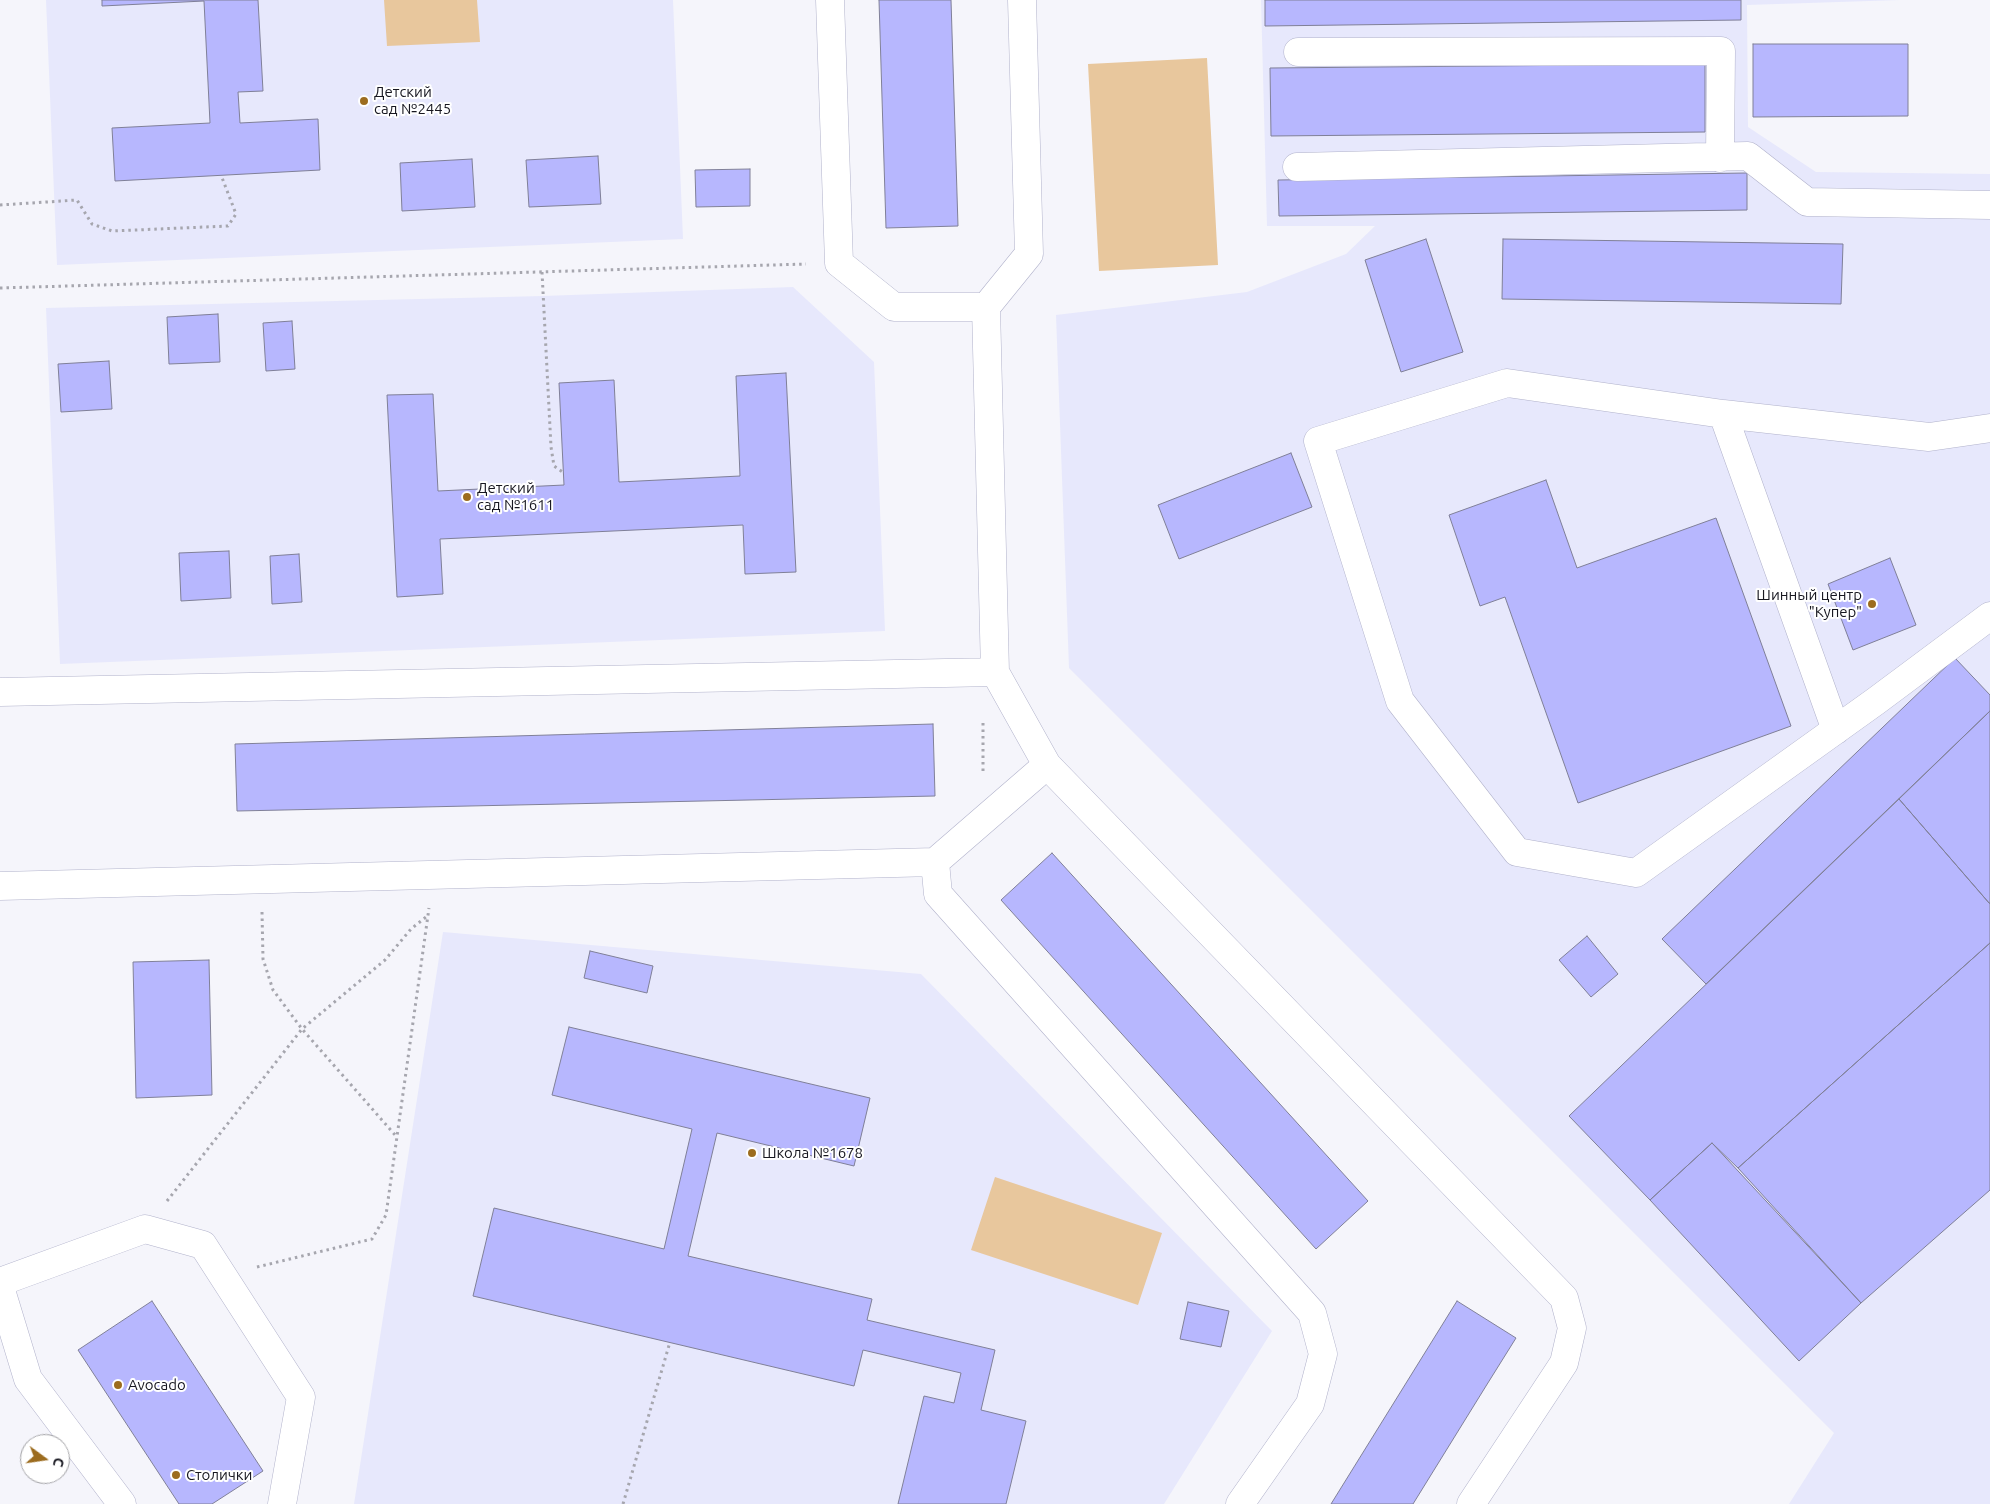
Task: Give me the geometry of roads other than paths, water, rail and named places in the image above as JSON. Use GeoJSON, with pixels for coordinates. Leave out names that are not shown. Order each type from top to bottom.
{"type":"FeatureCollection","features":[{"type":"Feature","properties":{"kind":"lane"},"geometry":{"type":"LineString","coordinates":[[830,0],[839,263],[894,307],[986,307]]}},
{"type":"Feature","properties":{"kind":"lane"},"geometry":{"type":"LineString","coordinates":[[1022,0],[1029,254],[986,307],[996,672],[1047,765],[1564,1298],[1572,1328],[1564,1363],[1470,1504]]}},
{"type":"Feature","properties":{"kind":"lane"},"geometry":{"type":"LineString","coordinates":[[1298,52],[1721,51],[1720,158]]}},
{"type":"Feature","properties":{"kind":"lane"},"geometry":{"type":"LineString","coordinates":[[1297,167],[1748,156],[1807,202],[1990,205]]}},
{"type":"Feature","properties":{"kind":"lane"},"geometry":{"type":"LineString","coordinates":[[1990,428],[1929,437],[1723,414],[1507,383],[1318,441],[1400,701],[1517,852],[1636,872],[1836,730],[1990,616]]}},
{"type":"Feature","properties":{"kind":"lane"},"geometry":{"type":"LineString","coordinates":[[1723,414],[1836,730]]}},
{"type":"Feature","properties":{"kind":"lane"},"geometry":{"type":"LineString","coordinates":[[0,692],[996,672]]}},
{"type":"Feature","properties":{"kind":"lane"},"geometry":{"type":"LineString","coordinates":[[0,886],[935,862],[1047,765]]}},
{"type":"Feature","properties":{"kind":"lane"},"geometry":{"type":"LineString","coordinates":[[935,862],[938,894],[1312,1313],[1323,1354],[1310,1404],[1240,1504]]}},
{"type":"Feature","properties":{"kind":"lane"},"geometry":{"type":"LineString","coordinates":[[0,1282],[145,1228],[203,1245],[301,1397],[282,1504]]}},
{"type":"Feature","properties":{"kind":"lane"},"geometry":{"type":"LineString","coordinates":[[0,1287],[28,1379],[122,1504]]}},
{"type":"Feature","properties":{"kind":"place","name":"Детский сад №2445"},"geometry":{"type":"Point","coordinates":[364,101]}},
{"type":"Feature","properties":{"kind":"place","name":"Детский сад №1611"},"geometry":{"type":"Point","coordinates":[467,497]}},
{"type":"Feature","properties":{"kind":"place","name":"Шинный центр \"Купер\""},"geometry":{"type":"Point","coordinates":[1872,604]}},
{"type":"Feature","properties":{"kind":"place","name":"Школа №1678"},"geometry":{"type":"Point","coordinates":[752,1153]}},
{"type":"Feature","properties":{"kind":"place","name":"Avocado"},"geometry":{"type":"Point","coordinates":[118,1385]}},
{"type":"Feature","properties":{"kind":"place","name":"Столички"},"geometry":{"type":"Point","coordinates":[176,1475]}}]}
